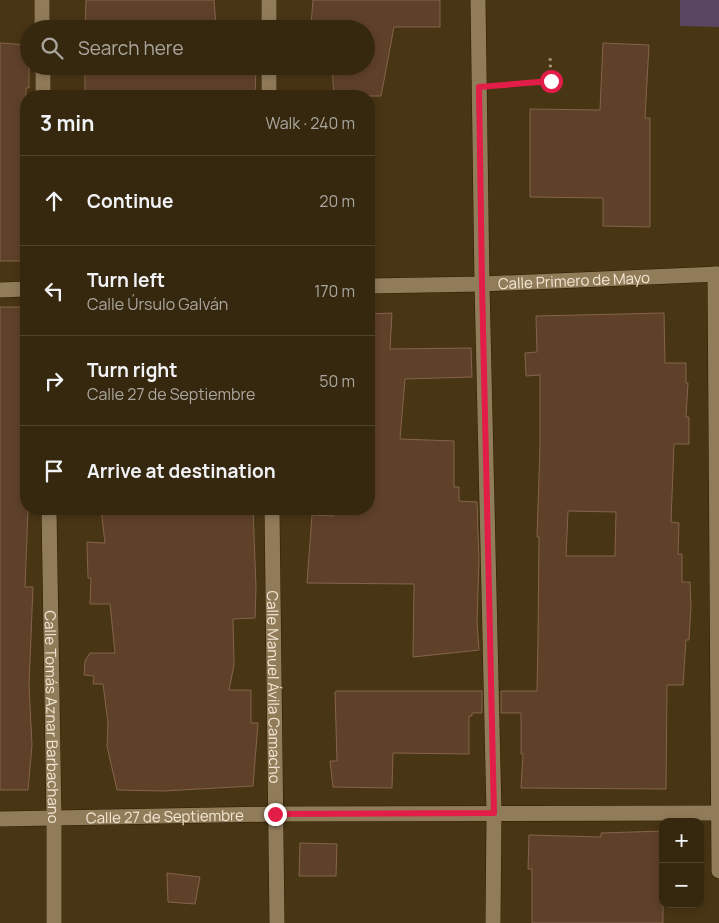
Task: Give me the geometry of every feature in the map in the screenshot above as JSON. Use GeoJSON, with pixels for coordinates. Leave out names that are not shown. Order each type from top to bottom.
{"type":"FeatureCollection","features":[{"type":"Feature","properties":{"kind":"street"},"geometry":{"type":"LineString","coordinates":[[42,0],[42,20]]}},
{"type":"Feature","properties":{"kind":"street"},"geometry":{"type":"LineString","coordinates":[[269,0],[269,20]]}},
{"type":"Feature","properties":{"kind":"street"},"geometry":{"type":"LineString","coordinates":[[478,0],[482,284],[494,813],[493,923]]}},
{"type":"Feature","properties":{"kind":"street"},"geometry":{"type":"LineString","coordinates":[[43,75],[43,90]]}},
{"type":"Feature","properties":{"kind":"street"},"geometry":{"type":"LineString","coordinates":[[269,75],[269,90]]}},
{"type":"Feature","properties":{"kind":"street"},"geometry":{"type":"LineString","coordinates":[[717,274],[719,871]]}},
{"type":"Feature","properties":{"kind":"street","name":"Calle Primero de Mayo"},"geometry":{"type":"LineString","coordinates":[[375,286],[482,284],[717,274]]}},
{"type":"Feature","properties":{"kind":"street"},"geometry":{"type":"LineString","coordinates":[[0,290],[20,289]]}},
{"type":"Feature","properties":{"kind":"street","name":"Calle Tomás Aznar Barbachano"},"geometry":{"type":"LineString","coordinates":[[49,515],[54,923]]}},
{"type":"Feature","properties":{"kind":"street","name":"Calle Manuel Ávila Camacho"},"geometry":{"type":"LineString","coordinates":[[272,515],[276,923]]}},
{"type":"Feature","properties":{"kind":"street","name":"Calle 27 de Septiembre"},"geometry":{"type":"LineString","coordinates":[[0,819],[275,814],[719,813]]}},
{"type":"Feature","properties":{"kind":"path"},"geometry":{"type":"LineString","coordinates":[[479,87],[551,81],[550,56]]}},
{"type":"Feature","properties":{"kind":"shaded area"},"geometry":{"type":"Polygon","coordinates":[[[680,0],[719,0],[719,27],[680,26],[680,0]]]}},
{"type":"Feature","properties":{"kind":"building"},"geometry":{"type":"Polygon","coordinates":[[[86,0],[214,0],[216,20],[85,20],[86,0]]]}},
{"type":"Feature","properties":{"kind":"building"},"geometry":{"type":"Polygon","coordinates":[[[313,0],[440,0],[440,27],[394,27],[381,96],[375,96],[375,90],[334,90],[333,75],[375,75],[375,20],[311,20],[313,0]]]}},
{"type":"Feature","properties":{"kind":"building"},"geometry":{"type":"Polygon","coordinates":[[[0,43],[20,44],[20,75],[29,75],[29,88],[20,90],[20,261],[0,261],[0,43]]]}},
{"type":"Feature","properties":{"kind":"building"},"geometry":{"type":"Polygon","coordinates":[[[603,43],[649,45],[645,118],[650,118],[650,227],[603,226],[603,198],[530,197],[530,109],[600,110],[603,43]]]}},
{"type":"Feature","properties":{"kind":"building"},"geometry":{"type":"Polygon","coordinates":[[[85,75],[256,75],[255,90],[85,90],[85,75]]]}},
{"type":"Feature","properties":{"kind":"building"},"geometry":{"type":"Polygon","coordinates":[[[0,307],[20,307],[20,515],[28,515],[25,587],[33,587],[29,685],[32,745],[28,790],[0,790],[0,307]]]}},
{"type":"Feature","properties":{"kind":"building"},"geometry":{"type":"Polygon","coordinates":[[[392,313],[390,349],[471,348],[472,377],[405,379],[400,439],[454,441],[454,487],[459,487],[459,501],[477,502],[479,560],[477,622],[479,650],[413,657],[414,584],[307,583],[312,515],[375,515],[375,314],[392,313]]]}},
{"type":"Feature","properties":{"kind":"building"},"geometry":{"type":"Polygon","coordinates":[[[664,313],[665,363],[686,363],[686,383],[688,383],[686,417],[689,417],[689,444],[674,444],[671,522],[679,523],[678,554],[682,554],[682,582],[690,582],[691,606],[689,640],[686,640],[683,685],[667,685],[666,789],[521,788],[523,754],[521,754],[521,713],[501,713],[501,691],[537,691],[540,375],[526,376],[525,353],[537,352],[536,316],[664,313]],[[568,511],[566,556],[615,556],[616,512],[568,511]]]}},
{"type":"Feature","properties":{"kind":"building"},"geometry":{"type":"Polygon","coordinates":[[[102,515],[253,515],[256,588],[255,618],[233,619],[234,665],[229,690],[251,690],[251,723],[258,723],[253,786],[163,791],[117,790],[107,746],[108,723],[103,684],[93,684],[94,676],[84,675],[85,661],[90,653],[115,653],[110,604],[90,604],[91,578],[88,578],[87,542],[105,543],[102,515]]]}},
{"type":"Feature","properties":{"kind":"building"},"geometry":{"type":"Polygon","coordinates":[[[482,691],[482,713],[472,713],[472,716],[469,716],[469,754],[393,753],[392,788],[333,787],[330,761],[337,761],[335,692],[482,691]]]}},
{"type":"Feature","properties":{"kind":"building"},"geometry":{"type":"Polygon","coordinates":[[[659,831],[659,908],[663,908],[663,923],[532,923],[532,869],[528,869],[529,835],[601,837],[601,833],[659,831]]]}},
{"type":"Feature","properties":{"kind":"building"},"geometry":{"type":"Polygon","coordinates":[[[300,843],[337,844],[336,876],[299,876],[300,843]]]}},
{"type":"Feature","properties":{"kind":"building"},"geometry":{"type":"Polygon","coordinates":[[[167,873],[200,877],[195,904],[168,902],[167,873]]]}},
{"type":"Feature","properties":{"kind":"route"},"geometry":{"type":"LineString","coordinates":[[275,814],[494,813],[479,87],[551,81]]}}]}
